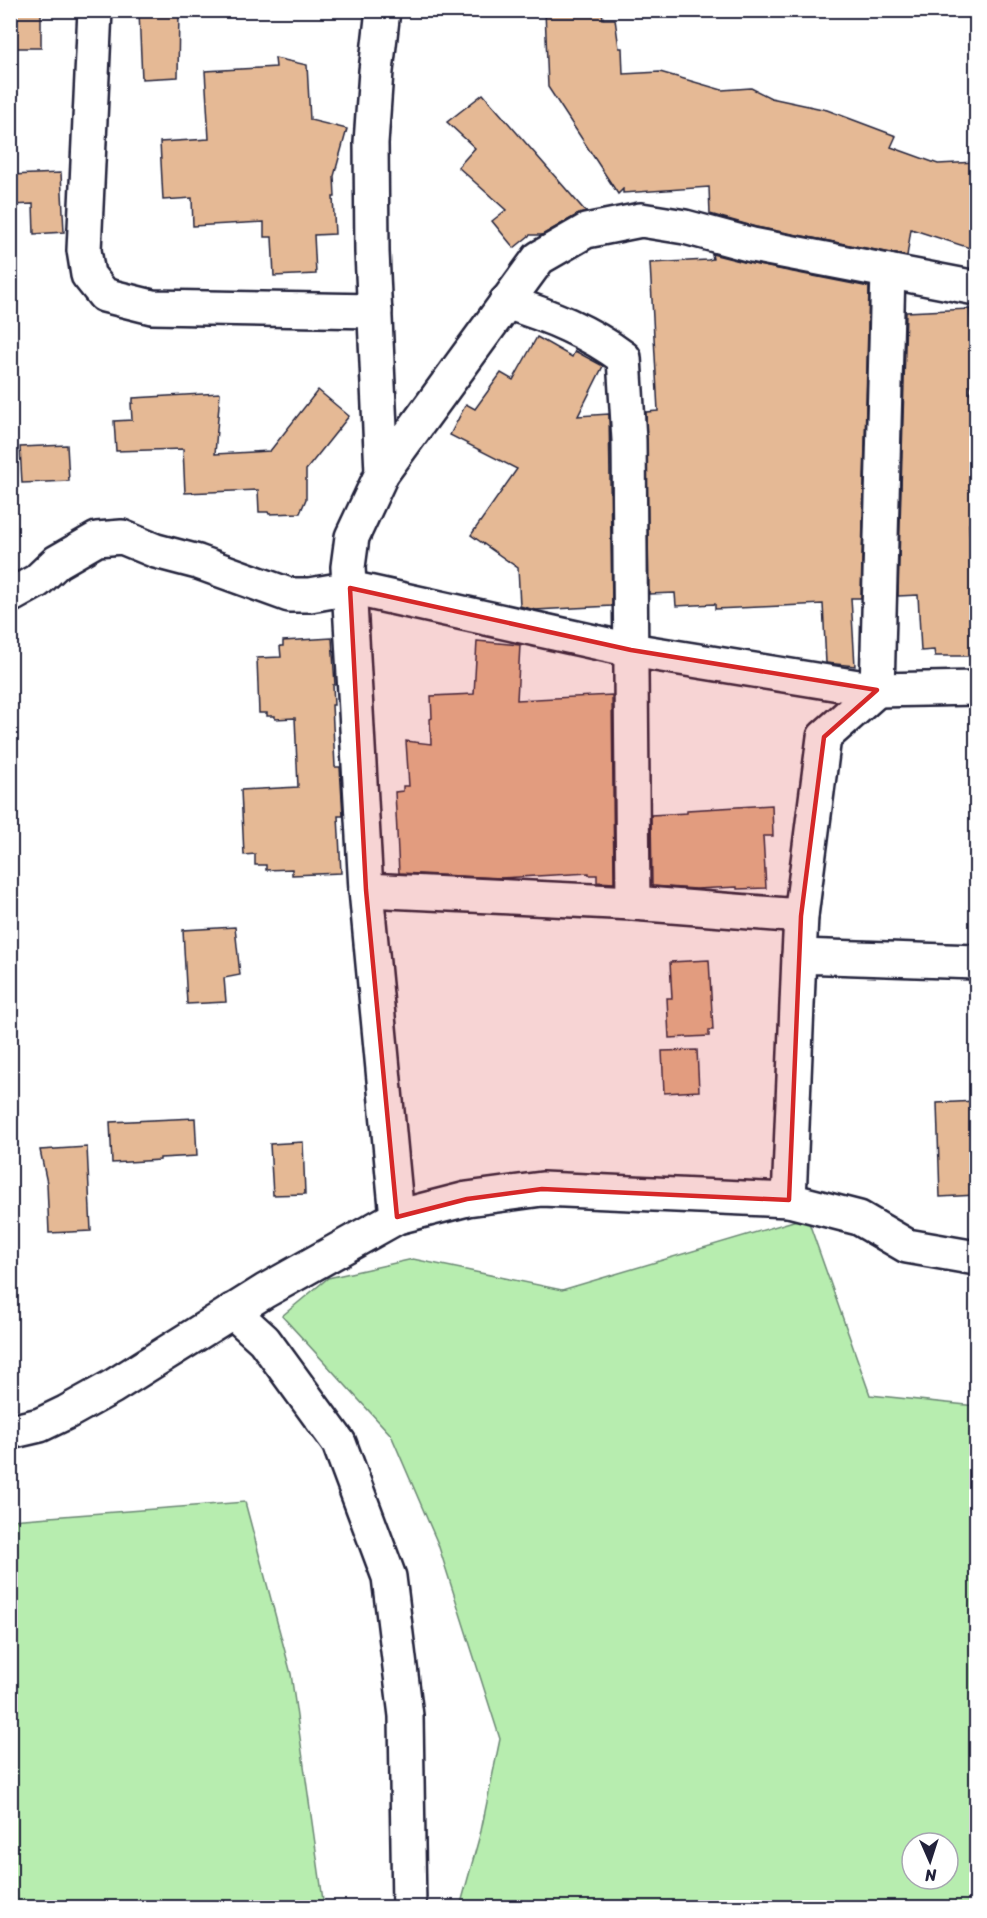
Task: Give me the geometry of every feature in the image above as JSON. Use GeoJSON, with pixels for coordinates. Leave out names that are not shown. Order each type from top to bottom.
{"type":"FeatureCollection","features":[{"type":"Feature","properties":{"kind":"street"},"geometry":{"type":"LineString","coordinates":[[95,10],[84,250],[88,274],[104,295],[152,307],[375,311]]}},
{"type":"Feature","properties":{"kind":"street"},"geometry":{"type":"LineString","coordinates":[[382,473],[372,252],[371,143],[376,71],[384,10]]}},
{"type":"Feature","properties":{"kind":"street"},"geometry":{"type":"LineString","coordinates":[[397,1217],[366,890],[348,567],[352,537],[382,473],[539,258],[586,231],[641,220],[685,227],[752,245],[976,288]]}},
{"type":"Feature","properties":{"kind":"street"},"geometry":{"type":"LineString","coordinates":[[789,1200],[801,916],[824,737],[877,690],[888,271]]}},
{"type":"Feature","properties":{"kind":"street"},"geometry":{"type":"LineString","coordinates":[[506,302],[560,321],[602,342],[624,358],[629,440],[633,903]]}},
{"type":"Feature","properties":{"kind":"street"},"geometry":{"type":"LineString","coordinates":[[10,596],[37,581],[57,562],[97,539],[122,537],[156,551],[198,562],[290,595],[310,595],[350,588],[631,650],[877,690],[976,688]]}},
{"type":"Feature","properties":{"kind":"street"},"geometry":{"type":"LineString","coordinates":[[366,890],[633,903],[801,916]]}},
{"type":"Feature","properties":{"kind":"street"},"geometry":{"type":"LineString","coordinates":[[799,956],[976,962]]}},
{"type":"Feature","properties":{"kind":"street"},"geometry":{"type":"LineString","coordinates":[[10,1432],[40,1425],[112,1387],[232,1311],[397,1217],[467,1199],[542,1189],[789,1200],[859,1218],[908,1246],[976,1258]]}},
{"type":"Feature","properties":{"kind":"street"},"geometry":{"type":"LineString","coordinates":[[232,1311],[264,1340],[339,1443],[389,1577],[406,1716],[409,1908]]}},
{"type":"Feature","properties":{"kind":"highlighted area"},"geometry":{"type":"Polygon","coordinates":[[[350,588],[631,650],[877,690],[824,737],[801,916],[789,1200],[542,1189],[467,1199],[397,1217],[366,890],[350,588]]]}},
{"type":"Feature","properties":{"kind":"green space"},"geometry":{"type":"Polygon","coordinates":[[[807,1217],[870,1395],[976,1406],[976,1907],[460,1907],[481,1831],[500,1739],[438,1544],[391,1435],[282,1316],[328,1278],[413,1259],[562,1290],[807,1217]]]}},
{"type":"Feature","properties":{"kind":"green space"},"geometry":{"type":"Polygon","coordinates":[[[245,1502],[291,1674],[324,1907],[11,1907],[11,1520],[245,1502]]]}},
{"type":"Feature","properties":{"kind":"building"},"geometry":{"type":"Polygon","coordinates":[[[10,10],[41,10],[41,48],[10,48],[10,10]]]}},
{"type":"Feature","properties":{"kind":"building"},"geometry":{"type":"Polygon","coordinates":[[[545,10],[579,10],[580,13],[602,11],[603,19],[615,19],[619,48],[622,48],[623,74],[660,72],[722,90],[751,88],[771,98],[827,110],[896,136],[891,147],[938,164],[976,162],[976,250],[911,229],[907,256],[756,227],[710,214],[709,187],[623,193],[623,189],[618,194],[548,87],[545,10]]]}},
{"type":"Feature","properties":{"kind":"building"},"geometry":{"type":"Polygon","coordinates":[[[179,11],[178,77],[142,79],[139,12],[179,11]]]}},
{"type":"Feature","properties":{"kind":"building"},"geometry":{"type":"Polygon","coordinates":[[[275,58],[307,65],[310,120],[347,129],[334,176],[335,234],[314,235],[316,274],[274,276],[272,237],[264,237],[264,222],[193,226],[192,198],[163,200],[160,142],[209,139],[205,71],[276,67],[275,58]]]}},
{"type":"Feature","properties":{"kind":"building"},"geometry":{"type":"Polygon","coordinates":[[[483,94],[586,212],[542,235],[530,235],[514,248],[492,221],[506,210],[458,167],[475,148],[447,122],[483,94]]]}},
{"type":"Feature","properties":{"kind":"building"},"geometry":{"type":"Polygon","coordinates":[[[61,173],[64,232],[34,234],[33,204],[10,205],[10,175],[61,173]]]}},
{"type":"Feature","properties":{"kind":"building"},"geometry":{"type":"Polygon","coordinates":[[[712,254],[869,287],[861,598],[851,598],[855,666],[826,663],[823,604],[715,609],[715,604],[676,606],[675,593],[649,594],[646,412],[658,411],[650,263],[708,260],[713,259],[712,254]]]}},
{"type":"Feature","properties":{"kind":"building"},"geometry":{"type":"Polygon","coordinates":[[[970,309],[973,354],[970,393],[976,392],[976,427],[972,428],[975,483],[970,483],[973,523],[969,524],[976,656],[935,656],[934,650],[921,651],[918,595],[898,596],[906,312],[970,309]]]}},
{"type":"Feature","properties":{"kind":"building"},"geometry":{"type":"Polygon","coordinates":[[[537,337],[572,357],[575,351],[603,366],[578,416],[609,414],[612,606],[535,610],[520,606],[518,568],[471,535],[517,469],[450,435],[466,404],[475,409],[501,373],[513,380],[537,337]]]}},
{"type":"Feature","properties":{"kind":"building"},"geometry":{"type":"Polygon","coordinates":[[[318,390],[349,416],[306,470],[306,499],[300,513],[259,512],[258,490],[185,493],[183,449],[116,451],[114,421],[132,420],[133,398],[220,393],[215,454],[270,451],[318,390]]]}},
{"type":"Feature","properties":{"kind":"building"},"geometry":{"type":"Polygon","coordinates":[[[67,445],[69,481],[22,483],[20,447],[67,445]]]}},
{"type":"Feature","properties":{"kind":"building"},"geometry":{"type":"Polygon","coordinates":[[[332,638],[335,685],[333,685],[334,705],[332,705],[335,767],[340,767],[343,816],[338,816],[341,873],[292,875],[292,869],[266,870],[266,865],[255,865],[255,854],[244,855],[241,790],[298,787],[295,718],[275,719],[275,716],[267,716],[267,713],[259,713],[257,658],[281,657],[280,646],[283,646],[283,641],[332,638]]]}},
{"type":"Feature","properties":{"kind":"building"},"geometry":{"type":"Polygon","coordinates":[[[477,641],[520,645],[517,700],[612,695],[614,883],[597,882],[597,875],[589,875],[589,873],[501,878],[399,873],[395,792],[403,791],[403,786],[409,786],[406,741],[431,744],[431,696],[474,694],[477,641]]]}},
{"type":"Feature","properties":{"kind":"building"},"geometry":{"type":"Polygon","coordinates":[[[772,805],[773,836],[763,836],[766,888],[696,889],[652,886],[651,815],[687,813],[687,810],[772,805]]]}},
{"type":"Feature","properties":{"kind":"building"},"geometry":{"type":"Polygon","coordinates":[[[235,927],[240,975],[224,978],[226,1002],[187,1004],[183,930],[235,927]]]}},
{"type":"Feature","properties":{"kind":"building"},"geometry":{"type":"Polygon","coordinates":[[[709,960],[713,1030],[709,1030],[709,1036],[669,1038],[667,998],[672,998],[670,962],[709,960]]]}},
{"type":"Feature","properties":{"kind":"building"},"geometry":{"type":"Polygon","coordinates":[[[697,1050],[699,1091],[664,1093],[662,1051],[697,1050]]]}},
{"type":"Feature","properties":{"kind":"building"},"geometry":{"type":"Polygon","coordinates":[[[976,1101],[976,1195],[940,1197],[937,1103],[976,1101]]]}},
{"type":"Feature","properties":{"kind":"building"},"geometry":{"type":"Polygon","coordinates":[[[195,1118],[197,1156],[112,1163],[110,1122],[195,1118]]]}},
{"type":"Feature","properties":{"kind":"building"},"geometry":{"type":"Polygon","coordinates":[[[303,1142],[305,1194],[273,1195],[270,1144],[303,1142]]]}},
{"type":"Feature","properties":{"kind":"building"},"geometry":{"type":"Polygon","coordinates":[[[87,1147],[91,1231],[49,1233],[47,1183],[40,1150],[87,1147]]]}}]}
